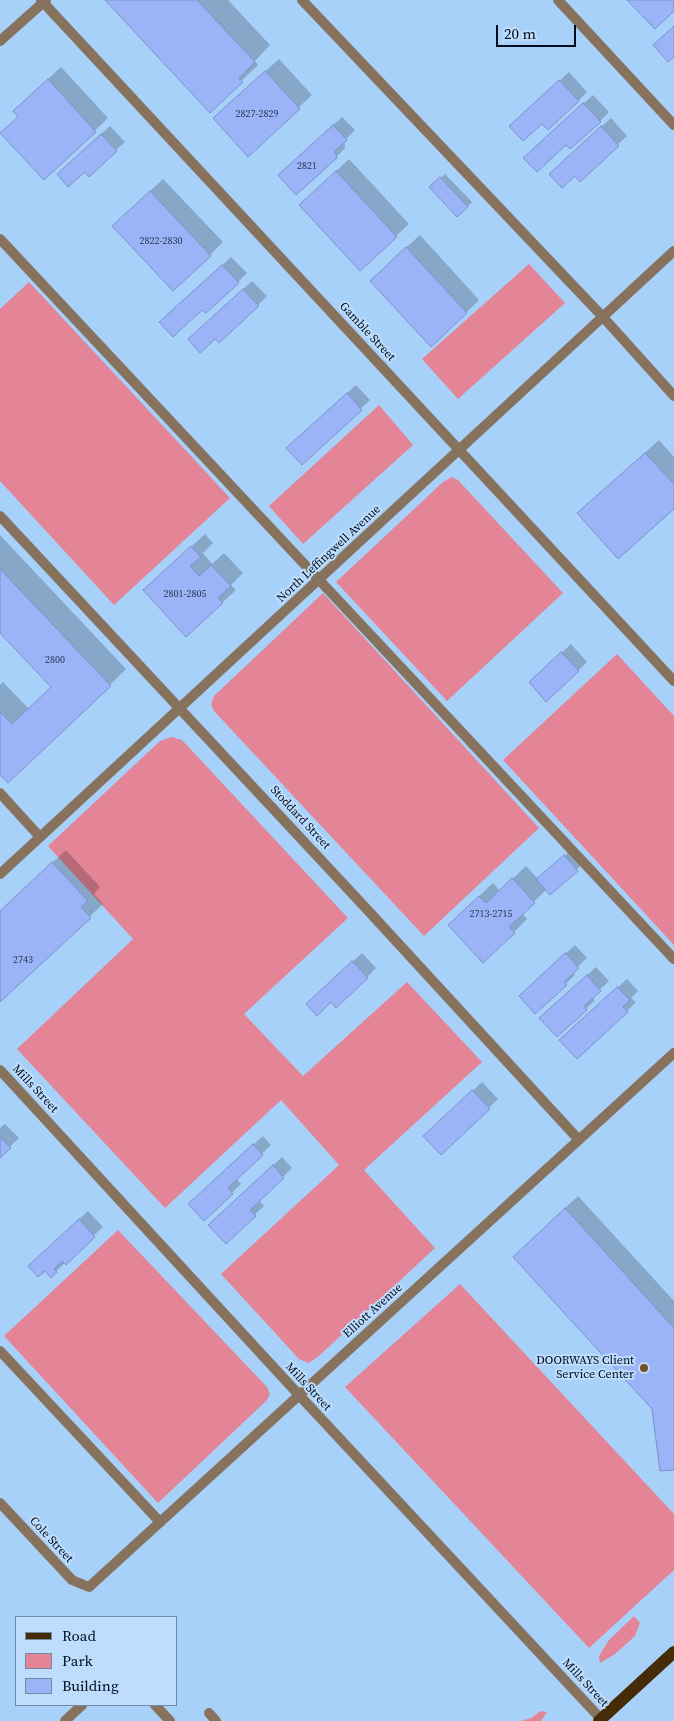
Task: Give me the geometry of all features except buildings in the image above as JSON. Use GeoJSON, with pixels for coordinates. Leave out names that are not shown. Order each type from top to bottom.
{"type":"FeatureCollection","features":[{"type":"Feature","properties":{"kind":"main road"},"geometry":{"type":"LineString","coordinates":[[600,1720],[674,1652]]}},
{"type":"Feature","properties":{"kind":"street"},"geometry":{"type":"LineString","coordinates":[[302,0],[603,317],[674,396]]}},
{"type":"Feature","properties":{"kind":"street"},"geometry":{"type":"LineString","coordinates":[[558,0],[674,125]]}},
{"type":"Feature","properties":{"kind":"street"},"geometry":{"type":"LineString","coordinates":[[0,41],[43,1]]}},
{"type":"Feature","properties":{"kind":"street","name":"Gamble Street"},"geometry":{"type":"LineString","coordinates":[[43,1],[674,681]]}},
{"type":"Feature","properties":{"kind":"street"},"geometry":{"type":"LineString","coordinates":[[0,239],[674,959]]}},
{"type":"Feature","properties":{"kind":"street","name":"North Leffingwell Avenue"},"geometry":{"type":"LineString","coordinates":[[0,874],[674,251]]}},
{"type":"Feature","properties":{"kind":"street","name":"Stoddard Street"},"geometry":{"type":"LineString","coordinates":[[0,516],[579,1140]]}},
{"type":"Feature","properties":{"kind":"street"},"geometry":{"type":"LineString","coordinates":[[0,793],[40,837]]}},
{"type":"Feature","properties":{"kind":"street","name":"Elliott Avenue"},"geometry":{"type":"LineString","coordinates":[[89,1587],[674,1053]]}},
{"type":"Feature","properties":{"kind":"street","name":"Mills Street"},"geometry":{"type":"LineString","coordinates":[[0,1070],[600,1720]]}},
{"type":"Feature","properties":{"kind":"street"},"geometry":{"type":"LineString","coordinates":[[0,1351],[160,1522]]}},
{"type":"Feature","properties":{"kind":"street","name":"Cole Street"},"geometry":{"type":"LineString","coordinates":[[0,1503],[72,1580],[89,1587]]}},
{"type":"Feature","properties":{"kind":"street"},"geometry":{"type":"LineString","coordinates":[[65,1721],[81,1706]]}},
{"type":"Feature","properties":{"kind":"street"},"geometry":{"type":"LineString","coordinates":[[156,1706],[170,1721]]}},
{"type":"Feature","properties":{"kind":"green space"},"geometry":{"type":"Polygon","coordinates":[[[529,264],[565,303],[458,399],[422,359],[529,264]]]}},
{"type":"Feature","properties":{"kind":"green space"},"geometry":{"type":"Polygon","coordinates":[[[29,282],[230,498],[114,605],[0,481],[0,309],[29,282]]]}},
{"type":"Feature","properties":{"kind":"green space"},"geometry":{"type":"Polygon","coordinates":[[[379,405],[413,445],[303,544],[269,506],[379,405]]]}},
{"type":"Feature","properties":{"kind":"green space"},"geometry":{"type":"Polygon","coordinates":[[[452,477],[458,480],[563,593],[447,701],[336,582],[443,482],[452,477]]]}},
{"type":"Feature","properties":{"kind":"green space"},"geometry":{"type":"Polygon","coordinates":[[[323,593],[539,828],[424,936],[214,711],[211,704],[214,696],[323,593]]]}},
{"type":"Feature","properties":{"kind":"green space"},"geometry":{"type":"Polygon","coordinates":[[[617,654],[674,716],[674,945],[503,760],[617,654]]]}},
{"type":"Feature","properties":{"kind":"green space"},"geometry":{"type":"Polygon","coordinates":[[[171,737],[182,740],[348,918],[244,1014],[303,1076],[407,982],[482,1062],[364,1170],[435,1248],[320,1355],[309,1363],[299,1359],[221,1274],[339,1165],[281,1100],[165,1208],[17,1049],[133,939],[48,846],[160,741],[171,737]]]}},
{"type":"Feature","properties":{"kind":"green space"},"geometry":{"type":"Polygon","coordinates":[[[118,1230],[267,1387],[270,1394],[266,1401],[158,1503],[4,1336],[118,1230]]]}},
{"type":"Feature","properties":{"kind":"green space"},"geometry":{"type":"Polygon","coordinates":[[[460,1284],[674,1514],[674,1570],[589,1648],[345,1387],[460,1284]]]}},
{"type":"Feature","properties":{"kind":"green space"},"geometry":{"type":"Polygon","coordinates":[[[634,1616],[640,1623],[635,1636],[615,1654],[600,1663],[599,1656],[609,1640],[634,1616]]]}},
{"type":"Feature","properties":{"kind":"green space"},"geometry":{"type":"Polygon","coordinates":[[[541,1711],[547,1712],[541,1721],[521,1721],[531,1718],[541,1711]]]}},
{"type":"Feature","properties":{"kind":"place","name":"DOORWAYS Client Service Center"},"geometry":{"type":"Point","coordinates":[644,1368]}}]}
